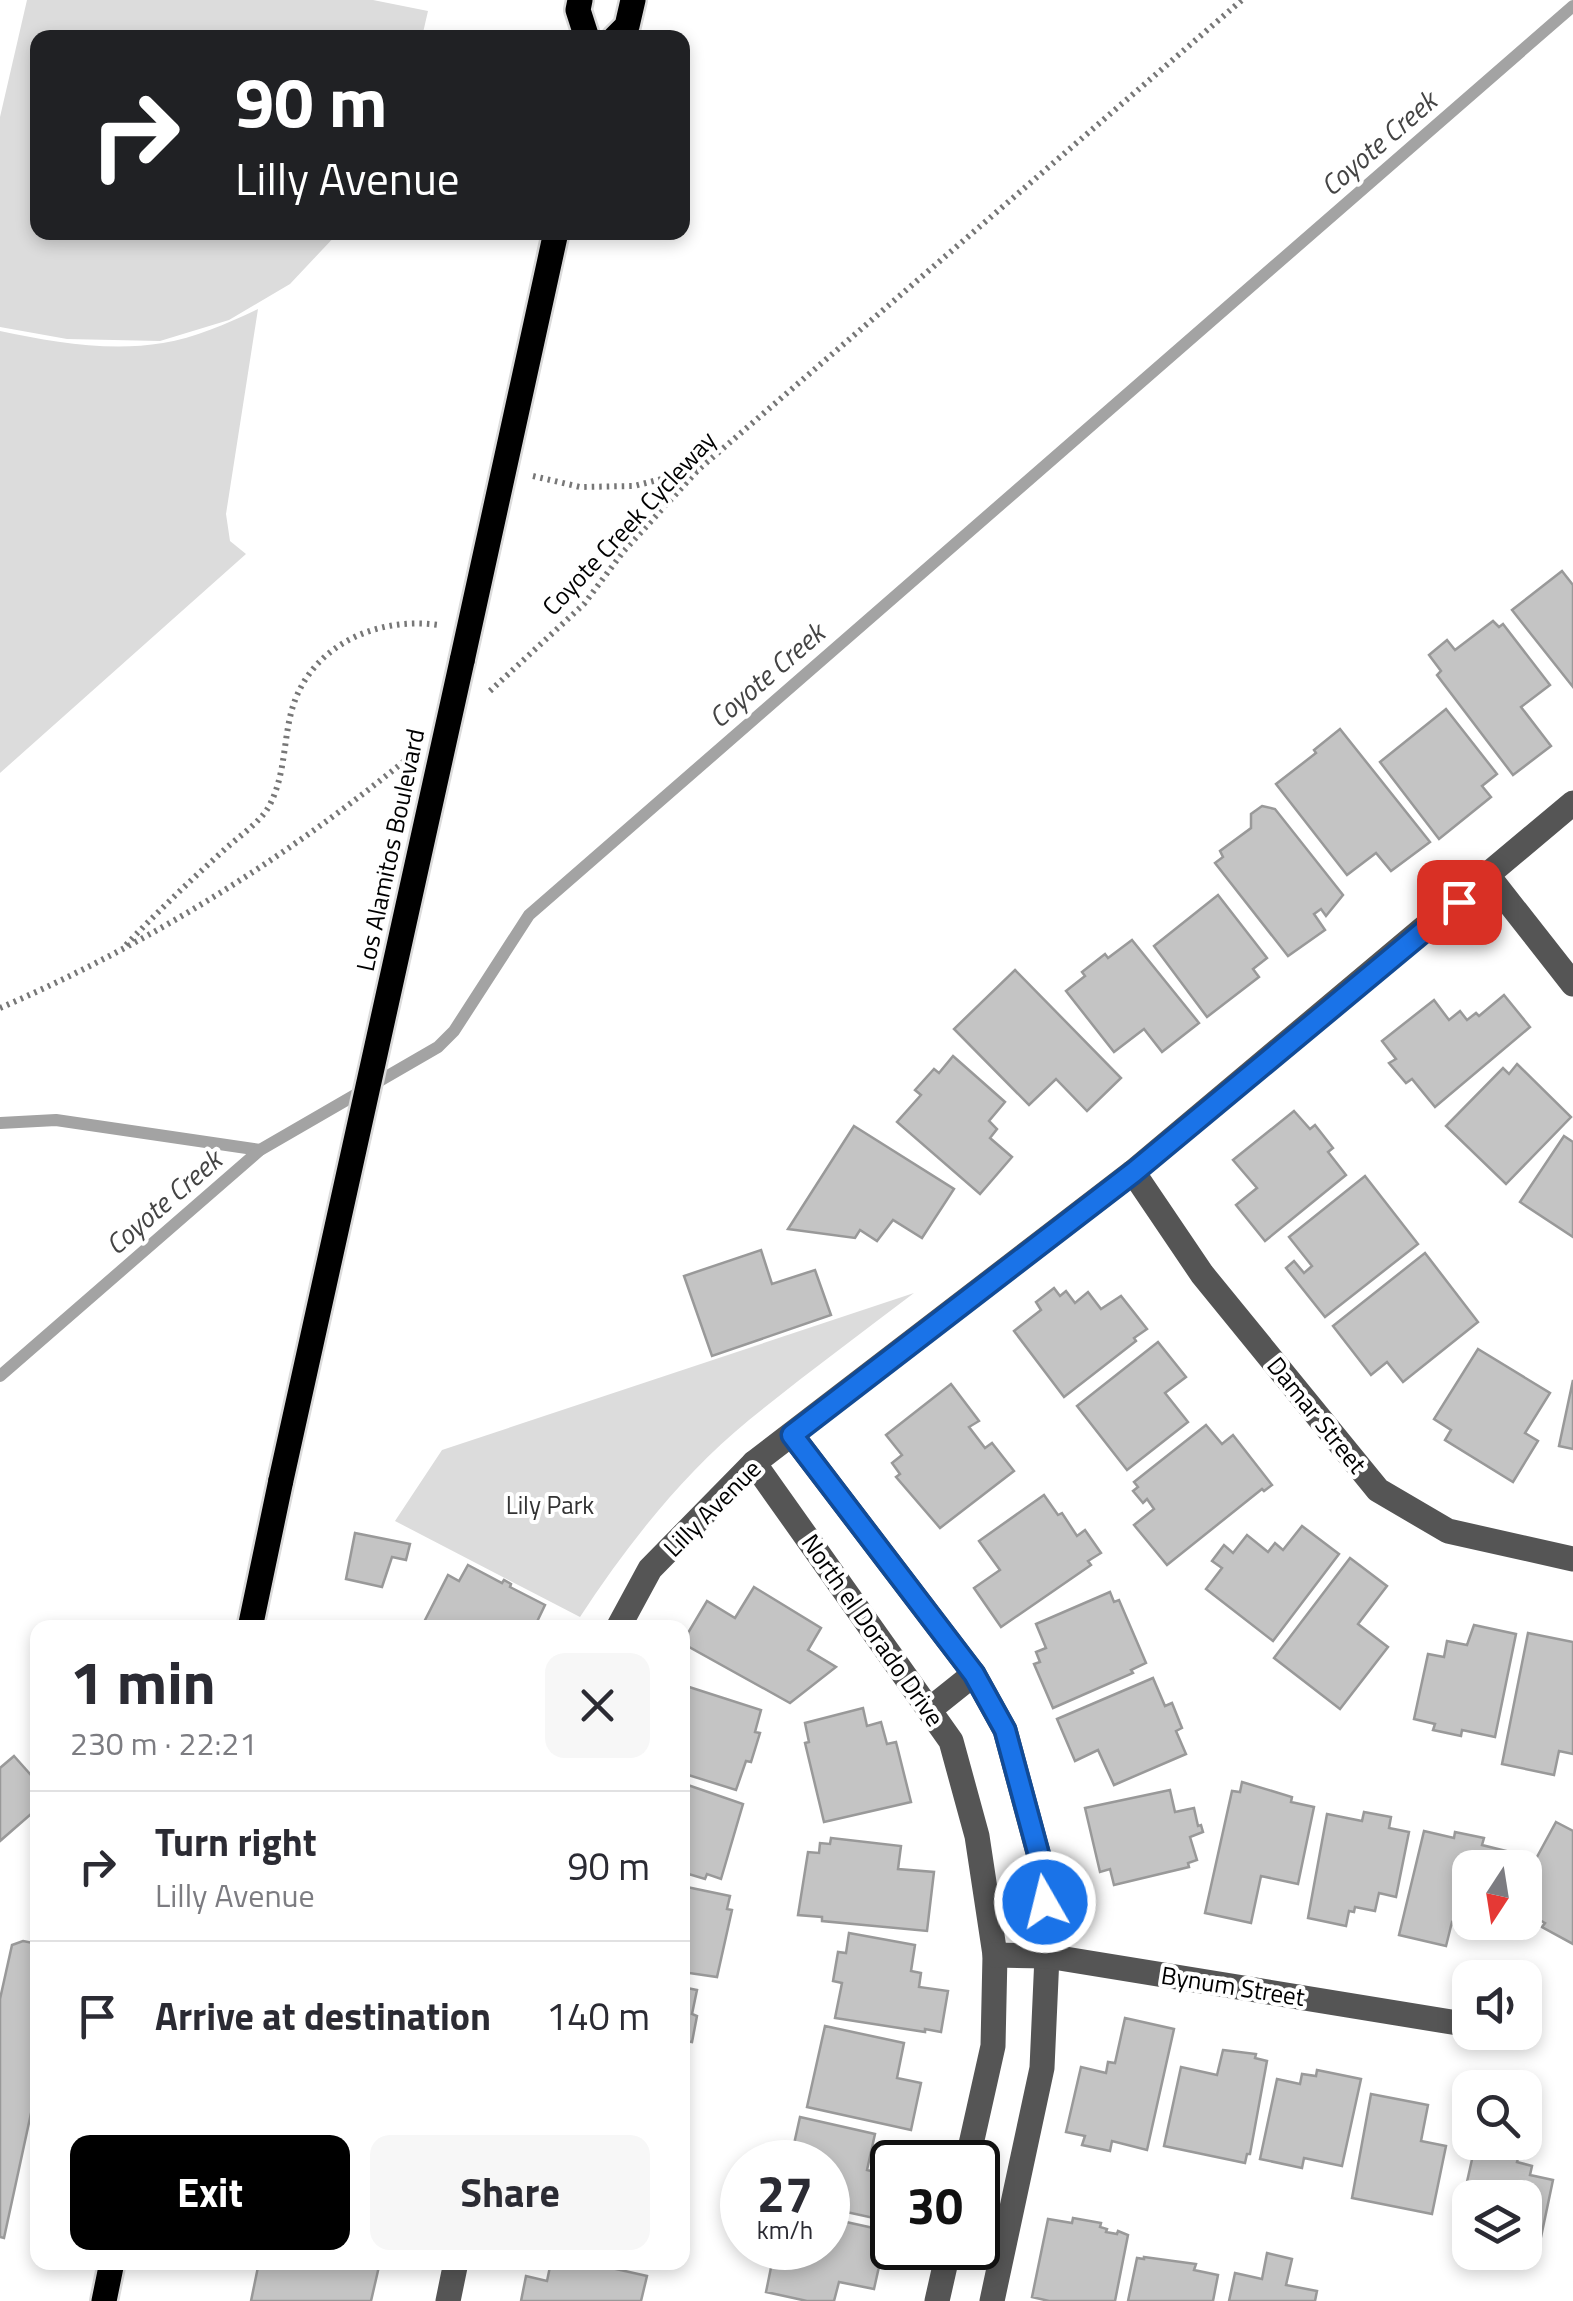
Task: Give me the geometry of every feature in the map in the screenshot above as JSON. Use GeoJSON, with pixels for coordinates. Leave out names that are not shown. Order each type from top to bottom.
{"type":"FeatureCollection","features":[{"type":"Feature","properties":{"kind":"main road"},"geometry":{"type":"LineString","coordinates":[[580,0],[578,10],[584,30]]}},
{"type":"Feature","properties":{"kind":"main road"},"geometry":{"type":"LineString","coordinates":[[623,30],[633,0]]}},
{"type":"Feature","properties":{"kind":"main road","name":"Los Alamitos Boulevard"},"geometry":{"type":"LineString","coordinates":[[252,1620],[554,240]]}},
{"type":"Feature","properties":{"kind":"main road"},"geometry":{"type":"LineString","coordinates":[[104,2301],[110,2270]]}},
{"type":"Feature","properties":{"kind":"street","name":"Lilly Avenue"},"geometry":{"type":"LineString","coordinates":[[622,1620],[650,1570],[754,1464],[1134,1172],[1573,803]]}},
{"type":"Feature","properties":{"kind":"street"},"geometry":{"type":"LineString","coordinates":[[1489,877],[1573,984]]}},
{"type":"Feature","properties":{"kind":"street","name":"Damar Street"},"geometry":{"type":"LineString","coordinates":[[1134,1172],[1202,1274],[1378,1490],[1448,1530],[1573,1559]]}},
{"type":"Feature","properties":{"kind":"street","name":"North el Dorado Drive"},"geometry":{"type":"LineString","coordinates":[[792,1435],[974,1674],[1005,1730],[1044,1874],[1047,1956],[1042,2068],[992,2301]]}},
{"type":"Feature","properties":{"kind":"street","name":"North el Dorado Drive"},"geometry":{"type":"LineString","coordinates":[[754,1464],[951,1741],[978,1836],[995,1955],[993,2046],[972,2140]]}},
{"type":"Feature","properties":{"kind":"street"},"geometry":{"type":"LineString","coordinates":[[929,1710],[974,1674]]}},
{"type":"Feature","properties":{"kind":"street","name":"Bynum Street"},"geometry":{"type":"LineString","coordinates":[[995,1955],[1047,1956],[1452,2022]]}},
{"type":"Feature","properties":{"kind":"street"},"geometry":{"type":"LineString","coordinates":[[448,2301],[454,2270]]}},
{"type":"Feature","properties":{"kind":"street"},"geometry":{"type":"LineString","coordinates":[[937,2301],[944,2270]]}},
{"type":"Feature","properties":{"kind":"path","name":"Coyote Creek Cycleway"},"geometry":{"type":"LineString","coordinates":[[479,701],[522,666],[584,604],[623,552],[698,470],[1242,0]]}},
{"type":"Feature","properties":{"kind":"path"},"geometry":{"type":"LineString","coordinates":[[505,470],[580,487],[634,486],[698,470]]}},
{"type":"Feature","properties":{"kind":"path"},"geometry":{"type":"LineString","coordinates":[[118,954],[157,912],[266,811],[282,776],[291,713],[301,685],[319,660],[360,631],[416,622],[469,630]]}},
{"type":"Feature","properties":{"kind":"path"},"geometry":{"type":"LineString","coordinates":[[0,1008],[118,954],[218,897],[287,852],[422,748]]}},
{"type":"Feature","properties":{"kind":"green space"},"geometry":{"type":"Polygon","coordinates":[[[27,0],[373,0],[428,11],[424,30],[30,30],[30,240],[331,240],[290,284],[229,320],[160,341],[67,339],[0,327],[0,117],[27,0]]]}},
{"type":"Feature","properties":{"kind":"green space"},"geometry":{"type":"Polygon","coordinates":[[[258,309],[226,514],[230,541],[246,554],[0,773],[0,331],[81,344],[143,346],[199,334],[258,309]]]}},
{"type":"Feature","properties":{"kind":"green space","name":"Lily Park"},"geometry":{"type":"Polygon","coordinates":[[[914,1293],[724,1441],[636,1538],[580,1617],[395,1521],[442,1450],[914,1293]]]}},
{"type":"Feature","properties":{"kind":"building"},"geometry":{"type":"Polygon","coordinates":[[[1562,571],[1573,585],[1573,687],[1512,610],[1562,571]]]}},
{"type":"Feature","properties":{"kind":"building"},"geometry":{"type":"Polygon","coordinates":[[[1493,621],[1499,627],[1503,624],[1550,685],[1521,707],[1551,746],[1513,775],[1437,675],[1441,671],[1429,655],[1447,640],[1455,650],[1493,621]]]}},
{"type":"Feature","properties":{"kind":"building"},"geometry":{"type":"Polygon","coordinates":[[[1446,709],[1497,774],[1482,786],[1491,797],[1439,839],[1380,762],[1446,709]]]}},
{"type":"Feature","properties":{"kind":"building"},"geometry":{"type":"Polygon","coordinates":[[[1340,729],[1430,842],[1391,871],[1376,853],[1347,875],[1276,784],[1340,729]]]}},
{"type":"Feature","properties":{"kind":"building"},"geometry":{"type":"Polygon","coordinates":[[[1262,806],[1275,809],[1343,895],[1326,916],[1321,909],[1314,914],[1325,930],[1288,956],[1215,863],[1223,857],[1220,851],[1251,828],[1251,814],[1262,806]]]}},
{"type":"Feature","properties":{"kind":"building"},"geometry":{"type":"Polygon","coordinates":[[[1218,895],[1267,958],[1253,969],[1259,977],[1207,1017],[1154,946],[1218,895]]]}},
{"type":"Feature","properties":{"kind":"building"},"geometry":{"type":"Polygon","coordinates":[[[1132,940],[1199,1023],[1162,1052],[1144,1029],[1114,1052],[1066,991],[1105,954],[1108,958],[1132,940]]]}},
{"type":"Feature","properties":{"kind":"building"},"geometry":{"type":"Polygon","coordinates":[[[1015,970],[1121,1078],[1087,1111],[1056,1079],[1029,1105],[954,1029],[1015,970]]]}},
{"type":"Feature","properties":{"kind":"building"},"geometry":{"type":"Polygon","coordinates":[[[1504,995],[1530,1027],[1435,1107],[1412,1079],[1406,1083],[1389,1063],[1396,1059],[1382,1041],[1434,1000],[1449,1020],[1460,1011],[1467,1020],[1476,1013],[1479,1016],[1504,995]]]}},
{"type":"Feature","properties":{"kind":"building"},"geometry":{"type":"Polygon","coordinates":[[[953,1056],[1005,1102],[989,1121],[997,1129],[990,1138],[1012,1157],[980,1194],[897,1122],[921,1095],[915,1090],[934,1069],[939,1073],[953,1056]]]}},
{"type":"Feature","properties":{"kind":"building"},"geometry":{"type":"Polygon","coordinates":[[[1517,1064],[1571,1117],[1506,1184],[1446,1126],[1503,1068],[1509,1074],[1517,1064]]]}},
{"type":"Feature","properties":{"kind":"building"},"geometry":{"type":"Polygon","coordinates":[[[1294,1111],[1310,1129],[1315,1125],[1333,1148],[1328,1152],[1346,1175],[1265,1241],[1236,1205],[1257,1188],[1233,1160],[1294,1111]]]}},
{"type":"Feature","properties":{"kind":"building"},"geometry":{"type":"Polygon","coordinates":[[[854,1126],[954,1189],[922,1238],[893,1220],[877,1241],[860,1230],[855,1238],[788,1229],[854,1126]]]}},
{"type":"Feature","properties":{"kind":"building"},"geometry":{"type":"Polygon","coordinates":[[[1564,1136],[1573,1142],[1573,1237],[1520,1202],[1564,1136]]]}},
{"type":"Feature","properties":{"kind":"building"},"geometry":{"type":"Polygon","coordinates":[[[1365,1176],[1418,1244],[1325,1317],[1286,1268],[1294,1261],[1304,1273],[1312,1266],[1289,1237],[1365,1176]]]}},
{"type":"Feature","properties":{"kind":"building"},"geometry":{"type":"Polygon","coordinates":[[[761,1250],[772,1284],[815,1270],[831,1315],[712,1356],[684,1276],[761,1250]]]}},
{"type":"Feature","properties":{"kind":"building"},"geometry":{"type":"Polygon","coordinates":[[[1425,1253],[1478,1322],[1403,1382],[1387,1362],[1371,1375],[1333,1326],[1425,1253]]]}},
{"type":"Feature","properties":{"kind":"building"},"geometry":{"type":"Polygon","coordinates":[[[1054,1288],[1060,1296],[1066,1291],[1075,1303],[1088,1292],[1101,1309],[1121,1296],[1147,1329],[1064,1397],[1014,1331],[1041,1310],[1036,1302],[1054,1288]]]}},
{"type":"Feature","properties":{"kind":"building"},"geometry":{"type":"Polygon","coordinates":[[[1158,1342],[1186,1377],[1165,1393],[1188,1422],[1127,1470],[1077,1406],[1158,1342]]]}},
{"type":"Feature","properties":{"kind":"building"},"geometry":{"type":"Polygon","coordinates":[[[1478,1349],[1550,1393],[1525,1433],[1538,1441],[1513,1482],[1445,1440],[1451,1430],[1434,1419],[1478,1349]]]}},
{"type":"Feature","properties":{"kind":"building"},"geometry":{"type":"Polygon","coordinates":[[[1573,1380],[1573,1449],[1559,1446],[1573,1380]]]}},
{"type":"Feature","properties":{"kind":"building"},"geometry":{"type":"Polygon","coordinates":[[[951,1384],[979,1421],[969,1427],[985,1448],[992,1443],[1014,1471],[940,1528],[896,1477],[900,1474],[892,1463],[902,1455],[886,1435],[951,1384]]]}},
{"type":"Feature","properties":{"kind":"building"},"geometry":{"type":"Polygon","coordinates":[[[1206,1425],[1222,1444],[1233,1435],[1272,1485],[1167,1565],[1134,1525],[1154,1509],[1147,1499],[1143,1503],[1133,1491],[1138,1487],[1134,1482],[1206,1425]]]}},
{"type":"Feature","properties":{"kind":"building"},"geometry":{"type":"Polygon","coordinates":[[[1044,1495],[1077,1536],[1085,1530],[1101,1553],[1088,1561],[1091,1565],[1001,1627],[974,1588],[1000,1570],[979,1541],[1044,1495]]]}},
{"type":"Feature","properties":{"kind":"building"},"geometry":{"type":"Polygon","coordinates":[[[1302,1526],[1339,1554],[1273,1641],[1206,1589],[1222,1568],[1212,1561],[1224,1545],[1233,1553],[1247,1535],[1268,1552],[1275,1543],[1283,1550],[1302,1526]]]}},
{"type":"Feature","properties":{"kind":"building"},"geometry":{"type":"Polygon","coordinates":[[[355,1533],[410,1544],[406,1560],[392,1557],[382,1587],[346,1579],[355,1533]]]}},
{"type":"Feature","properties":{"kind":"building"},"geometry":{"type":"Polygon","coordinates":[[[1350,1558],[1387,1586],[1358,1624],[1388,1647],[1340,1709],[1274,1658],[1350,1558]]]}},
{"type":"Feature","properties":{"kind":"building"},"geometry":{"type":"Polygon","coordinates":[[[468,1565],[502,1583],[504,1580],[545,1605],[538,1620],[425,1620],[448,1575],[459,1581],[468,1565]]]}},
{"type":"Feature","properties":{"kind":"building"},"geometry":{"type":"Polygon","coordinates":[[[754,1587],[821,1628],[808,1650],[836,1667],[790,1703],[690,1647],[690,1630],[707,1601],[735,1618],[754,1587]]]}},
{"type":"Feature","properties":{"kind":"building"},"geometry":{"type":"Polygon","coordinates":[[[1110,1592],[1114,1602],[1119,1600],[1146,1663],[1131,1670],[1133,1673],[1053,1708],[1034,1664],[1040,1662],[1036,1652],[1046,1648],[1036,1624],[1110,1592]]]}},
{"type":"Feature","properties":{"kind":"building"},"geometry":{"type":"Polygon","coordinates":[[[1474,1625],[1516,1634],[1495,1737],[1462,1730],[1461,1736],[1433,1730],[1435,1724],[1414,1719],[1428,1654],[1444,1657],[1447,1641],[1467,1645],[1474,1625]]]}},
{"type":"Feature","properties":{"kind":"building"},"geometry":{"type":"Polygon","coordinates":[[[1528,1633],[1573,1642],[1573,1754],[1559,1751],[1554,1775],[1502,1764],[1528,1633]]]}},
{"type":"Feature","properties":{"kind":"building"},"geometry":{"type":"Polygon","coordinates":[[[1153,1678],[1165,1706],[1172,1703],[1182,1728],[1176,1731],[1186,1754],[1114,1785],[1098,1750],[1075,1761],[1057,1719],[1153,1678]]]}},
{"type":"Feature","properties":{"kind":"building"},"geometry":{"type":"Polygon","coordinates":[[[690,1687],[761,1710],[755,1732],[760,1733],[751,1762],[746,1761],[736,1790],[690,1776],[690,1687]]]}},
{"type":"Feature","properties":{"kind":"building"},"geometry":{"type":"Polygon","coordinates":[[[863,1708],[867,1726],[881,1722],[887,1744],[896,1742],[911,1802],[824,1822],[805,1743],[809,1742],[805,1723],[863,1708]]]}},
{"type":"Feature","properties":{"kind":"building"},"geometry":{"type":"Polygon","coordinates":[[[14,1756],[30,1774],[30,1815],[0,1841],[0,1768],[14,1756]]]}},
{"type":"Feature","properties":{"kind":"building"},"geometry":{"type":"Polygon","coordinates":[[[1242,1782],[1314,1807],[1298,1884],[1261,1876],[1251,1923],[1205,1913],[1232,1791],[1240,1792],[1242,1782]]]}},
{"type":"Feature","properties":{"kind":"building"},"geometry":{"type":"Polygon","coordinates":[[[690,1786],[743,1804],[721,1879],[707,1874],[705,1879],[690,1874],[690,1786]]]}},
{"type":"Feature","properties":{"kind":"building"},"geometry":{"type":"Polygon","coordinates":[[[1170,1790],[1175,1812],[1194,1808],[1198,1826],[1201,1825],[1203,1832],[1190,1837],[1197,1860],[1188,1863],[1189,1867],[1114,1885],[1110,1869],[1100,1872],[1085,1808],[1170,1790]]]}},
{"type":"Feature","properties":{"kind":"building"},"geometry":{"type":"Polygon","coordinates":[[[1364,1812],[1391,1817],[1389,1828],[1409,1832],[1396,1897],[1379,1893],[1375,1911],[1355,1907],[1354,1912],[1349,1911],[1346,1926],[1308,1918],[1327,1814],[1362,1821],[1364,1812]]]}},
{"type":"Feature","properties":{"kind":"building"},"geometry":{"type":"Polygon","coordinates":[[[1556,1822],[1573,1831],[1573,1944],[1542,1927],[1545,1923],[1541,1850],[1556,1822]]]}},
{"type":"Feature","properties":{"kind":"building"},"geometry":{"type":"Polygon","coordinates":[[[1424,1831],[1454,1838],[1455,1832],[1484,1838],[1482,1845],[1502,1850],[1452,1850],[1452,1922],[1446,1946],[1399,1935],[1424,1831]]]}},
{"type":"Feature","properties":{"kind":"building"},"geometry":{"type":"Polygon","coordinates":[[[831,1838],[901,1846],[898,1869],[934,1872],[927,1931],[822,1921],[822,1917],[798,1915],[808,1852],[819,1853],[820,1843],[830,1844],[831,1838]]]}},
{"type":"Feature","properties":{"kind":"building"},"geometry":{"type":"Polygon","coordinates":[[[690,1888],[730,1896],[727,1909],[732,1910],[717,1977],[690,1973],[690,1888]]]}},
{"type":"Feature","properties":{"kind":"building"},"geometry":{"type":"Polygon","coordinates":[[[849,1933],[915,1945],[911,1971],[921,1973],[919,1987],[948,1991],[941,2032],[835,2018],[842,1983],[833,1981],[838,1952],[846,1953],[849,1933]]]}},
{"type":"Feature","properties":{"kind":"building"},"geometry":{"type":"Polygon","coordinates":[[[30,1942],[30,2118],[4,2238],[0,2237],[0,1999],[12,1945],[30,1942]]]}},
{"type":"Feature","properties":{"kind":"building"},"geometry":{"type":"Polygon","coordinates":[[[690,1989],[697,1990],[690,2042],[690,1989]]]}},
{"type":"Feature","properties":{"kind":"building"},"geometry":{"type":"Polygon","coordinates":[[[1125,2018],[1174,2029],[1147,2150],[1112,2141],[1110,2151],[1082,2145],[1085,2136],[1066,2132],[1081,2067],[1106,2073],[1108,2062],[1115,2063],[1125,2018]]]}},
{"type":"Feature","properties":{"kind":"building"},"geometry":{"type":"Polygon","coordinates":[[[825,2026],[904,2043],[897,2078],[921,2083],[911,2130],[807,2107],[825,2026]]]}},
{"type":"Feature","properties":{"kind":"building"},"geometry":{"type":"Polygon","coordinates":[[[1223,2050],[1256,2054],[1255,2058],[1267,2061],[1245,2163],[1164,2146],[1181,2067],[1217,2075],[1223,2050]]]}},
{"type":"Feature","properties":{"kind":"building"},"geometry":{"type":"Polygon","coordinates":[[[1317,2070],[1361,2079],[1342,2166],[1304,2158],[1302,2168],[1260,2159],[1277,2079],[1300,2084],[1302,2074],[1316,2076],[1317,2070]]]}},
{"type":"Feature","properties":{"kind":"building"},"geometry":{"type":"Polygon","coordinates":[[[1371,2094],[1428,2105],[1421,2141],[1446,2146],[1432,2214],[1352,2198],[1371,2094]]]}},
{"type":"Feature","properties":{"kind":"building"},"geometry":{"type":"Polygon","coordinates":[[[800,2117],[875,2134],[870,2140],[867,2170],[870,2217],[850,2213],[850,2140],[795,2140],[800,2117]]]}},
{"type":"Feature","properties":{"kind":"building"},"geometry":{"type":"Polygon","coordinates":[[[1472,2160],[1518,2160],[1532,2166],[1530,2175],[1553,2180],[1542,2232],[1542,2180],[1467,2180],[1472,2160]]]}},
{"type":"Feature","properties":{"kind":"building"},"geometry":{"type":"Polygon","coordinates":[[[1073,2218],[1101,2223],[1106,2232],[1128,2235],[1115,2301],[1049,2301],[1032,2297],[1048,2219],[1072,2223],[1073,2218]]]}},
{"type":"Feature","properties":{"kind":"building"},"geometry":{"type":"Polygon","coordinates":[[[850,2223],[870,2227],[870,2270],[878,2270],[874,2289],[839,2282],[834,2301],[807,2301],[766,2292],[770,2270],[850,2270],[850,2223]]]}},
{"type":"Feature","properties":{"kind":"building"},"geometry":{"type":"Polygon","coordinates":[[[1267,2253],[1292,2259],[1286,2285],[1317,2291],[1315,2301],[1229,2301],[1235,2273],[1262,2279],[1267,2253]]]}},
{"type":"Feature","properties":{"kind":"building"},"geometry":{"type":"Polygon","coordinates":[[[1137,2258],[1196,2264],[1194,2270],[1218,2275],[1213,2301],[1128,2301],[1137,2258]]]}},
{"type":"Feature","properties":{"kind":"building"},"geometry":{"type":"Polygon","coordinates":[[[257,2270],[378,2270],[371,2301],[251,2301],[257,2270]]]}},
{"type":"Feature","properties":{"kind":"building"},"geometry":{"type":"Polygon","coordinates":[[[549,2270],[620,2270],[647,2276],[641,2301],[521,2301],[526,2276],[547,2281],[549,2270]]]}},
{"type":"Feature","properties":{"kind":"waterway","name":"Coyote Creek"},"geometry":{"type":"LineString","coordinates":[[0,1376],[260,1150],[438,1047],[454,1031],[529,915],[1573,6]]}},
{"type":"Feature","properties":{"kind":"waterway"},"geometry":{"type":"LineString","coordinates":[[0,1123],[56,1120],[260,1150]]}},
{"type":"Feature","properties":{"kind":"route"},"geometry":{"type":"LineString","coordinates":[[1045,1902],[1044,1874],[1005,1730],[974,1674],[792,1435],[1134,1172],[1459,902]]}}]}
